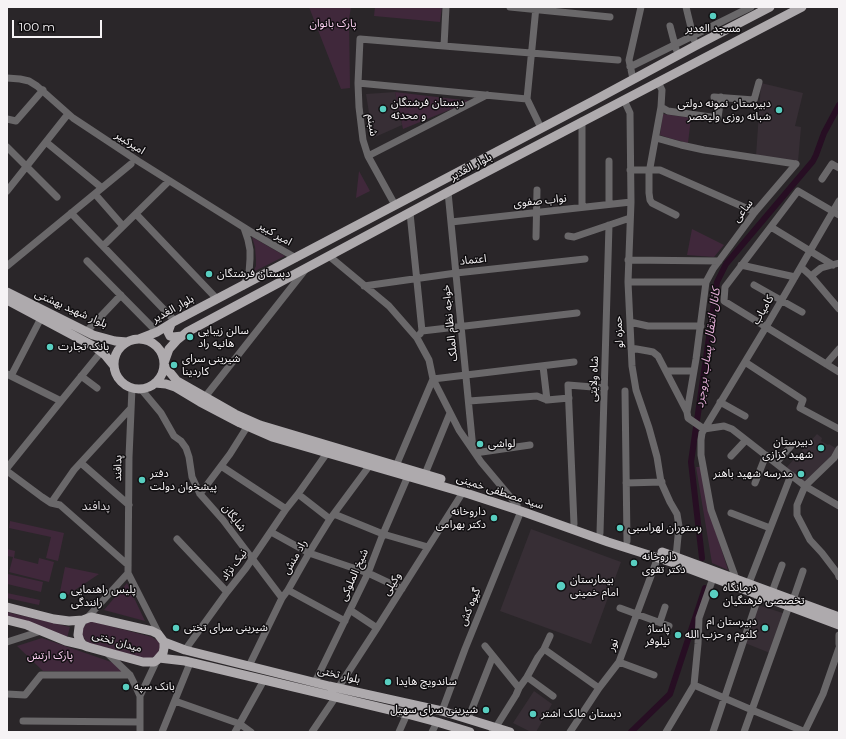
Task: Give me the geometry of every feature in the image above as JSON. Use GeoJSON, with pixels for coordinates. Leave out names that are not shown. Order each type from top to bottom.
{"type":"FeatureCollection","features":[{"type":"Feature","properties":{"kind":"main road","name":"بلوار الغدیر"},"geometry":{"type":"LineString","coordinates":[[139,339],[157,332],[173,322],[770,7]]}},
{"type":"Feature","properties":{"kind":"main road","name":"بلوار الغدیر"},"geometry":{"type":"LineString","coordinates":[[164,364],[169,349],[187,332],[582,121],[802,7]]}},
{"type":"Feature","properties":{"kind":"main road"},"geometry":{"type":"LineString","coordinates":[[609,92],[615,105]]}},
{"type":"Feature","properties":{"kind":"main road"},"geometry":{"type":"LineString","coordinates":[[595,100],[602,111]]}},
{"type":"Feature","properties":{"kind":"main road","name":"بلوار شهید بهشتی"},"geometry":{"type":"LineString","coordinates":[[7,292],[93,335],[115,341],[127,342]]}},
{"type":"Feature","properties":{"kind":"main road","name":"بلوار شهید بهشتی"},"geometry":{"type":"LineString","coordinates":[[7,300],[96,347],[114,366]]}},
{"type":"Feature","properties":{"kind":"main road"},"geometry":{"type":"LineString","coordinates":[[173,322],[168,332],[170,336],[182,336]]}},
{"type":"Feature","properties":{"kind":"main road"},"geometry":{"type":"LineString","coordinates":[[139,339],[146,340],[159,349],[164,364],[160,377],[155,383],[141,389],[127,386],[116,375],[114,366],[114,358],[121,346],[127,342],[139,339]]}},
{"type":"Feature","properties":{"kind":"main road","name":"سید مصطفی خمینی"},"geometry":{"type":"LineString","coordinates":[[164,364],[178,381],[235,414],[260,425],[425,474],[608,542],[658,557],[713,578],[736,579],[748,583],[772,592],[791,603]]}},
{"type":"Feature","properties":{"kind":"main road","name":"سید مصطفی خمینی"},"geometry":{"type":"LineString","coordinates":[[155,383],[175,387],[247,427],[272,437],[574,524],[676,557],[760,595],[839,618]]}},
{"type":"Feature","properties":{"kind":"main road"},"geometry":{"type":"LineString","coordinates":[[7,607],[54,619],[68,621],[85,619]]}},
{"type":"Feature","properties":{"kind":"main road","name":"میدان تختی"},"geometry":{"type":"LineString","coordinates":[[158,659],[154,662],[143,662],[83,645],[78,635],[79,627],[85,619],[91,617],[152,631],[158,634],[162,640]]}},
{"type":"Feature","properties":{"kind":"main road"},"geometry":{"type":"LineString","coordinates":[[7,620],[83,645]]}},
{"type":"Feature","properties":{"kind":"main road"},"geometry":{"type":"LineString","coordinates":[[158,659],[163,653],[164,648],[162,640]]}},
{"type":"Feature","properties":{"kind":"main road","name":"بلوار تختی"},"geometry":{"type":"LineString","coordinates":[[162,640],[185,650],[338,688],[442,711],[468,719],[494,730],[510,732]]}},
{"type":"Feature","properties":{"kind":"main road","name":"بلوار تختی"},"geometry":{"type":"LineString","coordinates":[[158,659],[182,660],[335,698],[407,714],[437,722],[458,730],[470,732]]}},
{"type":"Feature","properties":{"kind":"main road"},"geometry":{"type":"LineString","coordinates":[[311,692],[315,682]]}},
{"type":"Feature","properties":{"kind":"street"},"geometry":{"type":"LineString","coordinates":[[446,7],[444,46],[618,60]]}},
{"type":"Feature","properties":{"kind":"street"},"geometry":{"type":"LineString","coordinates":[[510,7],[535,8],[610,17]]}},
{"type":"Feature","properties":{"kind":"street"},"geometry":{"type":"LineString","coordinates":[[633,79],[629,60],[641,7]]}},
{"type":"Feature","properties":{"kind":"street"},"geometry":{"type":"LineString","coordinates":[[686,7],[695,46]]}},
{"type":"Feature","properties":{"kind":"street"},"geometry":{"type":"LineString","coordinates":[[630,67],[751,7]]}},
{"type":"Feature","properties":{"kind":"street"},"geometry":{"type":"LineString","coordinates":[[535,8],[527,99],[541,128]]}},
{"type":"Feature","properties":{"kind":"street"},"geometry":{"type":"LineString","coordinates":[[670,26],[678,55]]}},
{"type":"Feature","properties":{"kind":"street","name":"شبنم"},"geometry":{"type":"LineString","coordinates":[[395,205],[368,156],[363,140],[360,123],[358,84],[360,40],[444,46]]}},
{"type":"Feature","properties":{"kind":"street","name":"امیرکبیر"},"geometry":{"type":"LineString","coordinates":[[7,78],[15,78],[29,82],[43,90],[68,114],[169,181],[244,228]]}},
{"type":"Feature","properties":{"kind":"street"},"geometry":{"type":"LineString","coordinates":[[658,82],[662,90],[661,107],[650,170],[649,193],[652,203],[676,215]]}},
{"type":"Feature","properties":{"kind":"street"},"geometry":{"type":"LineString","coordinates":[[661,107],[668,111],[718,118],[717,97],[754,100],[759,82]]}},
{"type":"Feature","properties":{"kind":"street"},"geometry":{"type":"LineString","coordinates":[[358,84],[527,99]]}},
{"type":"Feature","properties":{"kind":"street"},"geometry":{"type":"LineString","coordinates":[[7,119],[16,121],[43,90]]}},
{"type":"Feature","properties":{"kind":"street"},"geometry":{"type":"LineString","coordinates":[[368,156],[487,95]]}},
{"type":"Feature","properties":{"kind":"street","name":"حمزه لو"},"geometry":{"type":"LineString","coordinates":[[624,100],[630,113],[631,202],[628,282],[632,366],[636,390],[657,457],[662,482],[670,502],[677,514],[679,526],[676,557]]}},
{"type":"Feature","properties":{"kind":"street"},"geometry":{"type":"LineString","coordinates":[[7,191],[68,114]]}},
{"type":"Feature","properties":{"kind":"street"},"geometry":{"type":"LineString","coordinates":[[582,121],[582,207]]}},
{"type":"Feature","properties":{"kind":"street","name":"ساعی"},"geometry":{"type":"LineString","coordinates":[[656,138],[704,150],[796,164],[756,212],[713,269],[706,282],[701,326],[687,415]]}},
{"type":"Feature","properties":{"kind":"street"},"geometry":{"type":"LineString","coordinates":[[46,142],[102,188]]}},
{"type":"Feature","properties":{"kind":"street"},"geometry":{"type":"LineString","coordinates":[[7,147],[57,197]]}},
{"type":"Feature","properties":{"kind":"street"},"geometry":{"type":"LineString","coordinates":[[609,161],[609,204]]}},
{"type":"Feature","properties":{"kind":"street"},"geometry":{"type":"LineString","coordinates":[[7,266],[131,164]]}},
{"type":"Feature","properties":{"kind":"street"},"geometry":{"type":"LineString","coordinates":[[822,179],[832,164],[839,168]]}},
{"type":"Feature","properties":{"kind":"street"},"geometry":{"type":"LineString","coordinates":[[630,170],[660,170],[756,212]]}},
{"type":"Feature","properties":{"kind":"street"},"geometry":{"type":"LineString","coordinates":[[103,246],[169,181]]}},
{"type":"Feature","properties":{"kind":"street"},"geometry":{"type":"LineString","coordinates":[[536,236],[537,190]]}},
{"type":"Feature","properties":{"kind":"street"},"geometry":{"type":"LineString","coordinates":[[836,213],[798,191],[725,287],[724,301],[839,372]]}},
{"type":"Feature","properties":{"kind":"street","name":"خواجه نظام الملک"},"geometry":{"type":"LineString","coordinates":[[448,192],[474,452]]}},
{"type":"Feature","properties":{"kind":"street"},"geometry":{"type":"LineString","coordinates":[[95,194],[123,226]]}},
{"type":"Feature","properties":{"kind":"street","name":"نواب صفوی"},"geometry":{"type":"LineString","coordinates":[[451,222],[631,202]]}},
{"type":"Feature","properties":{"kind":"street","name":"کامیاب"},"geometry":{"type":"LineString","coordinates":[[703,428],[745,362],[810,251],[836,213],[839,202]]}},
{"type":"Feature","properties":{"kind":"street"},"geometry":{"type":"LineString","coordinates":[[71,213],[173,322]]}},
{"type":"Feature","properties":{"kind":"street"},"geometry":{"type":"LineString","coordinates":[[410,213],[422,331],[417,338]]}},
{"type":"Feature","properties":{"kind":"street"},"geometry":{"type":"LineString","coordinates":[[136,214],[217,299]]}},
{"type":"Feature","properties":{"kind":"street"},"geometry":{"type":"LineString","coordinates":[[568,236],[574,237],[630,218]]}},
{"type":"Feature","properties":{"kind":"street","name":"شاه ولایتی"},"geometry":{"type":"LineString","coordinates":[[600,533],[609,225]]}},
{"type":"Feature","properties":{"kind":"street"},"geometry":{"type":"LineString","coordinates":[[771,227],[810,251],[836,264]]}},
{"type":"Feature","properties":{"kind":"street"},"geometry":{"type":"LineString","coordinates":[[243,286],[249,273],[250,259],[250,250],[244,228]]}},
{"type":"Feature","properties":{"kind":"street","name":"امیر کبیر"},"geometry":{"type":"LineString","coordinates":[[244,228],[296,258]]}},
{"type":"Feature","properties":{"kind":"street"},"geometry":{"type":"LineString","coordinates":[[329,256],[389,306],[417,338],[429,360],[433,379],[459,430],[481,462],[519,508]]}},
{"type":"Feature","properties":{"kind":"street","name":"اعتماد"},"geometry":{"type":"LineString","coordinates":[[364,286],[456,273],[585,259]]}},
{"type":"Feature","properties":{"kind":"street"},"geometry":{"type":"LineString","coordinates":[[628,260],[719,261]]}},
{"type":"Feature","properties":{"kind":"street"},"geometry":{"type":"LineString","coordinates":[[87,261],[119,297],[157,332]]}},
{"type":"Feature","properties":{"kind":"street"},"geometry":{"type":"LineString","coordinates":[[811,276],[821,268],[836,264]]}},
{"type":"Feature","properties":{"kind":"street"},"geometry":{"type":"LineString","coordinates":[[741,265],[795,277]]}},
{"type":"Feature","properties":{"kind":"street"},"geometry":{"type":"LineString","coordinates":[[801,266],[839,309]]}},
{"type":"Feature","properties":{"kind":"street"},"geometry":{"type":"LineString","coordinates":[[205,397],[306,268]]}},
{"type":"Feature","properties":{"kind":"street"},"geometry":{"type":"LineString","coordinates":[[628,282],[706,282]]}},
{"type":"Feature","properties":{"kind":"street"},"geometry":{"type":"LineString","coordinates":[[754,285],[802,312]]}},
{"type":"Feature","properties":{"kind":"street"},"geometry":{"type":"LineString","coordinates":[[86,332],[119,297]]}},
{"type":"Feature","properties":{"kind":"street"},"geometry":{"type":"LineString","coordinates":[[422,331],[577,313]]}},
{"type":"Feature","properties":{"kind":"street"},"geometry":{"type":"LineString","coordinates":[[41,318],[9,375],[61,401]]}},
{"type":"Feature","properties":{"kind":"street"},"geometry":{"type":"LineString","coordinates":[[630,322],[648,326],[701,326]]}},
{"type":"Feature","properties":{"kind":"street"},"geometry":{"type":"LineString","coordinates":[[631,348],[653,352],[658,356],[687,415],[703,428],[724,426],[732,429],[806,486],[839,506]]}},
{"type":"Feature","properties":{"kind":"street"},"geometry":{"type":"LineString","coordinates":[[826,364],[839,349]]}},
{"type":"Feature","properties":{"kind":"street"},"geometry":{"type":"LineString","coordinates":[[7,468],[101,352]]}},
{"type":"Feature","properties":{"kind":"street"},"geometry":{"type":"LineString","coordinates":[[433,379],[574,362]]}},
{"type":"Feature","properties":{"kind":"street"},"geometry":{"type":"LineString","coordinates":[[745,362],[803,400],[800,408],[839,429]]}},
{"type":"Feature","properties":{"kind":"street"},"geometry":{"type":"LineString","coordinates":[[543,366],[548,400]]}},
{"type":"Feature","properties":{"kind":"street"},"geometry":{"type":"LineString","coordinates":[[666,371],[694,371]]}},
{"type":"Feature","properties":{"kind":"street"},"geometry":{"type":"LineString","coordinates":[[81,376],[97,388]]}},
{"type":"Feature","properties":{"kind":"street"},"geometry":{"type":"LineString","coordinates":[[396,466],[433,379]]}},
{"type":"Feature","properties":{"kind":"street"},"geometry":{"type":"LineString","coordinates":[[574,524],[568,385],[604,388]]}},
{"type":"Feature","properties":{"kind":"street","name":"پدافند"},"geometry":{"type":"LineString","coordinates":[[132,388],[128,573],[162,640]]}},
{"type":"Feature","properties":{"kind":"street","name":"شایگان"},"geometry":{"type":"LineString","coordinates":[[141,389],[161,413],[174,436],[181,441],[186,448],[192,477],[200,494],[223,520],[282,598]]}},
{"type":"Feature","properties":{"kind":"street"},"geometry":{"type":"LineString","coordinates":[[625,391],[627,541]]}},
{"type":"Feature","properties":{"kind":"street"},"geometry":{"type":"LineString","coordinates":[[469,401],[537,396],[548,400],[569,398]]}},
{"type":"Feature","properties":{"kind":"street"},"geometry":{"type":"LineString","coordinates":[[720,402],[745,416]]}},
{"type":"Feature","properties":{"kind":"street"},"geometry":{"type":"LineString","coordinates":[[51,503],[74,470],[131,408]]}},
{"type":"Feature","properties":{"kind":"street"},"geometry":{"type":"LineString","coordinates":[[425,474],[450,413]]}},
{"type":"Feature","properties":{"kind":"street"},"geometry":{"type":"LineString","coordinates":[[200,494],[230,454],[247,427]]}},
{"type":"Feature","properties":{"kind":"street"},"geometry":{"type":"LineString","coordinates":[[703,428],[701,455],[711,510],[736,579]]}},
{"type":"Feature","properties":{"kind":"street"},"geometry":{"type":"LineString","coordinates":[[731,456],[746,440]]}},
{"type":"Feature","properties":{"kind":"street"},"geometry":{"type":"LineString","coordinates":[[474,452],[530,445]]}},
{"type":"Feature","properties":{"kind":"street"},"geometry":{"type":"LineString","coordinates":[[776,463],[791,446]]}},
{"type":"Feature","properties":{"kind":"street"},"geometry":{"type":"LineString","coordinates":[[839,449],[834,458],[806,486],[797,505],[797,515],[810,540],[822,553],[839,577]]}},
{"type":"Feature","properties":{"kind":"street","name":"نیک نژاد"},"geometry":{"type":"LineString","coordinates":[[185,650],[327,453]]}},
{"type":"Feature","properties":{"kind":"street"},"geometry":{"type":"LineString","coordinates":[[755,483],[766,455]]}},
{"type":"Feature","properties":{"kind":"street"},"geometry":{"type":"LineString","coordinates":[[81,463],[129,505]]}},
{"type":"Feature","properties":{"kind":"street","name":"راد منش"},"geometry":{"type":"LineString","coordinates":[[249,666],[282,598],[309,553],[332,517],[370,465]]}},
{"type":"Feature","properties":{"kind":"street"},"geometry":{"type":"LineString","coordinates":[[221,466],[286,509]]}},
{"type":"Feature","properties":{"kind":"street"},"geometry":{"type":"LineString","coordinates":[[7,471],[51,503],[60,505],[128,565]]}},
{"type":"Feature","properties":{"kind":"street"},"geometry":{"type":"LineString","coordinates":[[748,583],[791,474]]}},
{"type":"Feature","properties":{"kind":"street","name":"شیخ الملوکی"},"geometry":{"type":"LineString","coordinates":[[315,682],[368,573],[408,476]]}},
{"type":"Feature","properties":{"kind":"street"},"geometry":{"type":"LineString","coordinates":[[626,484],[662,482]]}},
{"type":"Feature","properties":{"kind":"street","name":"وکیلی"},"geometry":{"type":"LineString","coordinates":[[338,688],[463,492]]}},
{"type":"Feature","properties":{"kind":"street"},"geometry":{"type":"LineString","coordinates":[[298,494],[332,517],[428,547]]}},
{"type":"Feature","properties":{"kind":"street","name":"گیوه کش"},"geometry":{"type":"LineString","coordinates":[[442,711],[519,508]]}},
{"type":"Feature","properties":{"kind":"street"},"geometry":{"type":"LineString","coordinates":[[731,513],[770,528]]}},
{"type":"Feature","properties":{"kind":"street"},"geometry":{"type":"LineString","coordinates":[[271,532],[309,553],[368,573],[402,589]]}},
{"type":"Feature","properties":{"kind":"street"},"geometry":{"type":"LineString","coordinates":[[176,538],[227,592]]}},
{"type":"Feature","properties":{"kind":"street","name":"نور"},"geometry":{"type":"LineString","coordinates":[[570,732],[618,662],[658,557]]}},
{"type":"Feature","properties":{"kind":"street"},"geometry":{"type":"LineString","coordinates":[[772,592],[782,565]]}},
{"type":"Feature","properties":{"kind":"street"},"geometry":{"type":"LineString","coordinates":[[744,732],[804,571]]}},
{"type":"Feature","properties":{"kind":"street"},"geometry":{"type":"LineString","coordinates":[[85,619],[128,573]]}},
{"type":"Feature","properties":{"kind":"street"},"geometry":{"type":"LineString","coordinates":[[666,732],[694,685],[699,618],[713,578]]}},
{"type":"Feature","properties":{"kind":"street"},"geometry":{"type":"LineString","coordinates":[[288,590],[345,621]]}},
{"type":"Feature","properties":{"kind":"street"},"geometry":{"type":"LineString","coordinates":[[713,732],[760,595]]}},
{"type":"Feature","properties":{"kind":"street"},"geometry":{"type":"LineString","coordinates":[[660,622],[665,607]]}},
{"type":"Feature","properties":{"kind":"street"},"geometry":{"type":"LineString","coordinates":[[620,608],[669,626]]}},
{"type":"Feature","properties":{"kind":"street"},"geometry":{"type":"LineString","coordinates":[[350,610],[377,628]]}},
{"type":"Feature","properties":{"kind":"street"},"geometry":{"type":"LineString","coordinates":[[7,642],[41,631]]}},
{"type":"Feature","properties":{"kind":"street"},"geometry":{"type":"LineString","coordinates":[[839,635],[839,644]]}},
{"type":"Feature","properties":{"kind":"street"},"geometry":{"type":"LineString","coordinates":[[494,730],[538,657],[544,650],[550,636]]}},
{"type":"Feature","properties":{"kind":"street"},"geometry":{"type":"LineString","coordinates":[[485,646],[519,688]]}},
{"type":"Feature","properties":{"kind":"street"},"geometry":{"type":"LineString","coordinates":[[694,685],[805,731],[823,694],[839,648]]}},
{"type":"Feature","properties":{"kind":"street"},"geometry":{"type":"LineString","coordinates":[[544,650],[600,688]]}},
{"type":"Feature","properties":{"kind":"street"},"geometry":{"type":"LineString","coordinates":[[105,652],[130,675],[140,696],[140,732]]}},
{"type":"Feature","properties":{"kind":"street"},"geometry":{"type":"LineString","coordinates":[[468,719],[492,656]]}},
{"type":"Feature","properties":{"kind":"street"},"geometry":{"type":"LineString","coordinates":[[140,696],[158,659]]}},
{"type":"Feature","properties":{"kind":"street"},"geometry":{"type":"LineString","coordinates":[[618,662],[654,674]]}},
{"type":"Feature","properties":{"kind":"street"},"geometry":{"type":"LineString","coordinates":[[162,732],[190,663]]}},
{"type":"Feature","properties":{"kind":"street"},"geometry":{"type":"LineString","coordinates":[[7,694],[25,695],[41,675],[130,675]]}},
{"type":"Feature","properties":{"kind":"street"},"geometry":{"type":"LineString","coordinates":[[527,677],[552,696]]}},
{"type":"Feature","properties":{"kind":"street"},"geometry":{"type":"LineString","coordinates":[[235,732],[264,680]]}},
{"type":"Feature","properties":{"kind":"street"},"geometry":{"type":"LineString","coordinates":[[312,732],[335,698]]}},
{"type":"Feature","properties":{"kind":"street"},"geometry":{"type":"LineString","coordinates":[[175,701],[240,724],[251,732]]}},
{"type":"Feature","properties":{"kind":"street"},"geometry":{"type":"LineString","coordinates":[[399,732],[407,714]]}},
{"type":"Feature","properties":{"kind":"street"},"geometry":{"type":"LineString","coordinates":[[23,721],[140,722]]}},
{"type":"Feature","properties":{"kind":"street"},"geometry":{"type":"LineString","coordinates":[[432,732],[437,722]]}},
{"type":"Feature","properties":{"kind":"shaded area","name":"دبیرستان نمونه دولتی شبانه روزی ولیعصر"},"geometry":{"type":"Polygon","coordinates":[[[761,83],[803,93],[795,126],[801,127],[798,162],[756,156],[761,83]]]}},
{"type":"Feature","properties":{"kind":"shaded area","name":"دبستان فرشتگان و محدثه"},"geometry":{"type":"Polygon","coordinates":[[[395,92],[402,125],[373,138],[366,94],[395,92]]]}},
{"type":"Feature","properties":{"kind":"shaded area"},"geometry":{"type":"Polygon","coordinates":[[[817,434],[822,438],[821,441],[837,449],[806,484],[786,468],[817,434]]]}},
{"type":"Feature","properties":{"kind":"shaded area","name":"بیمارستان امام خمینی"},"geometry":{"type":"Polygon","coordinates":[[[531,529],[621,562],[591,644],[500,611],[531,529]]]}},
{"type":"Feature","properties":{"kind":"shaded area","name":"دبیرستان ام کلثوم و حزب الله"},"geometry":{"type":"Polygon","coordinates":[[[758,605],[786,614],[770,653],[745,643],[758,605]]]}},
{"type":"Feature","properties":{"kind":"shaded area","name":"دبستان مالک اشتر"},"geometry":{"type":"Polygon","coordinates":[[[534,691],[552,704],[536,732],[531,732],[513,723],[534,691]]]}},
{"type":"Feature","properties":{"kind":"green space","name":"پارک بانوان"},"geometry":{"type":"Polygon","coordinates":[[[309,7],[351,7],[349,19],[350,88],[341,89],[309,7]]]}},
{"type":"Feature","properties":{"kind":"green space"},"geometry":{"type":"Polygon","coordinates":[[[375,7],[442,7],[440,22],[374,16],[375,7]]]}},
{"type":"Feature","properties":{"kind":"green space"},"geometry":{"type":"Polygon","coordinates":[[[395,92],[437,97],[471,101],[403,129],[395,92]]]}},
{"type":"Feature","properties":{"kind":"green space"},"geometry":{"type":"Polygon","coordinates":[[[663,114],[691,118],[688,143],[660,135],[663,114]]]}},
{"type":"Feature","properties":{"kind":"green space"},"geometry":{"type":"Polygon","coordinates":[[[359,171],[370,191],[356,198],[359,171]]]}},
{"type":"Feature","properties":{"kind":"green space"},"geometry":{"type":"Polygon","coordinates":[[[692,229],[724,245],[714,257],[687,255],[692,229]]]}},
{"type":"Feature","properties":{"kind":"green space"},"geometry":{"type":"Polygon","coordinates":[[[252,237],[285,256],[253,272],[256,266],[256,260],[255,247],[252,237]]]}},
{"type":"Feature","properties":{"kind":"green space"},"geometry":{"type":"Polygon","coordinates":[[[696,467],[701,467],[710,514],[728,570],[712,563],[696,467]]]}},
{"type":"Feature","properties":{"kind":"green space"},"geometry":{"type":"Polygon","coordinates":[[[10,521],[64,533],[58,561],[46,558],[51,537],[9,528],[10,521]]]}},
{"type":"Feature","properties":{"kind":"green space"},"geometry":{"type":"Polygon","coordinates":[[[7,549],[15,551],[14,558],[38,564],[39,558],[54,562],[49,582],[9,572],[13,557],[7,556],[7,549]]]}},
{"type":"Feature","properties":{"kind":"green space"},"geometry":{"type":"Polygon","coordinates":[[[65,567],[99,574],[63,598],[59,597],[65,567]]]}},
{"type":"Feature","properties":{"kind":"green space"},"geometry":{"type":"Polygon","coordinates":[[[8,574],[43,582],[41,592],[7,584],[8,574]]]}},
{"type":"Feature","properties":{"kind":"green space"},"geometry":{"type":"Polygon","coordinates":[[[127,583],[145,621],[104,610],[127,583]]]}},
{"type":"Feature","properties":{"kind":"green space"},"geometry":{"type":"Polygon","coordinates":[[[7,593],[40,600],[39,605],[7,598],[7,593]]]}},
{"type":"Feature","properties":{"kind":"green space"},"geometry":{"type":"Polygon","coordinates":[[[7,612],[70,627],[67,638],[7,617],[7,612]]]}},
{"type":"Feature","properties":{"kind":"green space"},"geometry":{"type":"Polygon","coordinates":[[[90,622],[152,637],[160,644],[157,655],[147,659],[89,643],[82,635],[82,629],[87,623],[90,622]]]}},
{"type":"Feature","properties":{"kind":"green space","name":"پارک ارتش"},"geometry":{"type":"Polygon","coordinates":[[[42,638],[117,664],[123,672],[43,671],[17,646],[42,638]]]}},
{"type":"Feature","properties":{"kind":"waterway","name":"کانال انتقال پساب بروجرد"},"geometry":{"type":"LineString","coordinates":[[702,558],[691,462],[717,282],[726,264],[813,161],[824,133],[839,105]]}},
{"type":"Feature","properties":{"kind":"waterway","name":"کانال انتقال پساب بروجرد"},"geometry":{"type":"LineString","coordinates":[[631,732],[670,694],[705,588]]}},
{"type":"Feature","properties":{"kind":"place","name":"مسجد الغدیر"},"geometry":{"type":"Point","coordinates":[713,16]}},
{"type":"Feature","properties":{"kind":"place","name":"دبستان فرشتگان و محدثه"},"geometry":{"type":"Point","coordinates":[383,109]}},
{"type":"Feature","properties":{"kind":"place","name":"دبیرستان نمونه دولتی شبانه روزی ولیعصر"},"geometry":{"type":"Point","coordinates":[779,110]}},
{"type":"Feature","properties":{"kind":"place","name":"دبستان فرشتگان"},"geometry":{"type":"Point","coordinates":[209,274]}},
{"type":"Feature","properties":{"kind":"place","name":"سالن زیبایی هانيه راد"},"geometry":{"type":"Point","coordinates":[190,337]}},
{"type":"Feature","properties":{"kind":"place","name":"بانک تجارت"},"geometry":{"type":"Point","coordinates":[50,347]}},
{"type":"Feature","properties":{"kind":"place","name":"شیرینی سرای کاردینا"},"geometry":{"type":"Point","coordinates":[174,365]}},
{"type":"Feature","properties":{"kind":"place","name":"لواشی"},"geometry":{"type":"Point","coordinates":[480,444]}},
{"type":"Feature","properties":{"kind":"place","name":"دبیرستان شهید کزازی"},"geometry":{"type":"Point","coordinates":[821,448]}},
{"type":"Feature","properties":{"kind":"place","name":"مدرسه شهید باهنر"},"geometry":{"type":"Point","coordinates":[801,474]}},
{"type":"Feature","properties":{"kind":"place","name":"دفتر پیشخوان دولت"},"geometry":{"type":"Point","coordinates":[142,480]}},
{"type":"Feature","properties":{"kind":"place","name":"داروخانه دکتر بهرامی"},"geometry":{"type":"Point","coordinates":[494,518]}},
{"type":"Feature","properties":{"kind":"place","name":"رستوران لهراسبی"},"geometry":{"type":"Point","coordinates":[620,528]}},
{"type":"Feature","properties":{"kind":"place","name":"داروخانه دکتر تقوی"},"geometry":{"type":"Point","coordinates":[634,563]}},
{"type":"Feature","properties":{"kind":"place","name":"بیمارستان امام خمینی"},"geometry":{"type":"Point","coordinates":[561,586]}},
{"type":"Feature","properties":{"kind":"place","name":"درمانگاه تخصصی فرهنگیان"},"geometry":{"type":"Point","coordinates":[714,594]}},
{"type":"Feature","properties":{"kind":"place","name":"پلیس راهنمایی رانندگی"},"geometry":{"type":"Point","coordinates":[63,596]}},
{"type":"Feature","properties":{"kind":"place","name":"شیرینی سرای تختی"},"geometry":{"type":"Point","coordinates":[176,628]}},
{"type":"Feature","properties":{"kind":"place","name":"دبیرستان ام کلثوم و حزب الله"},"geometry":{"type":"Point","coordinates":[765,628]}},
{"type":"Feature","properties":{"kind":"place","name":"پاساژ نیلوفر"},"geometry":{"type":"Point","coordinates":[678,635]}},
{"type":"Feature","properties":{"kind":"place","name":"ساندویچ هایدا"},"geometry":{"type":"Point","coordinates":[388,682]}},
{"type":"Feature","properties":{"kind":"place","name":"بانک سپه"},"geometry":{"type":"Point","coordinates":[126,687]}},
{"type":"Feature","properties":{"kind":"place","name":"شیرینی سرای سهیل"},"geometry":{"type":"Point","coordinates":[486,710]}},
{"type":"Feature","properties":{"kind":"place","name":"دبستان مالک اشتر"},"geometry":{"type":"Point","coordinates":[533,714]}},
{"type":"Feature","properties":{"kind":"district","name":"پدافند"},"geometry":{"type":"Point","coordinates":[96,506]}}]}
